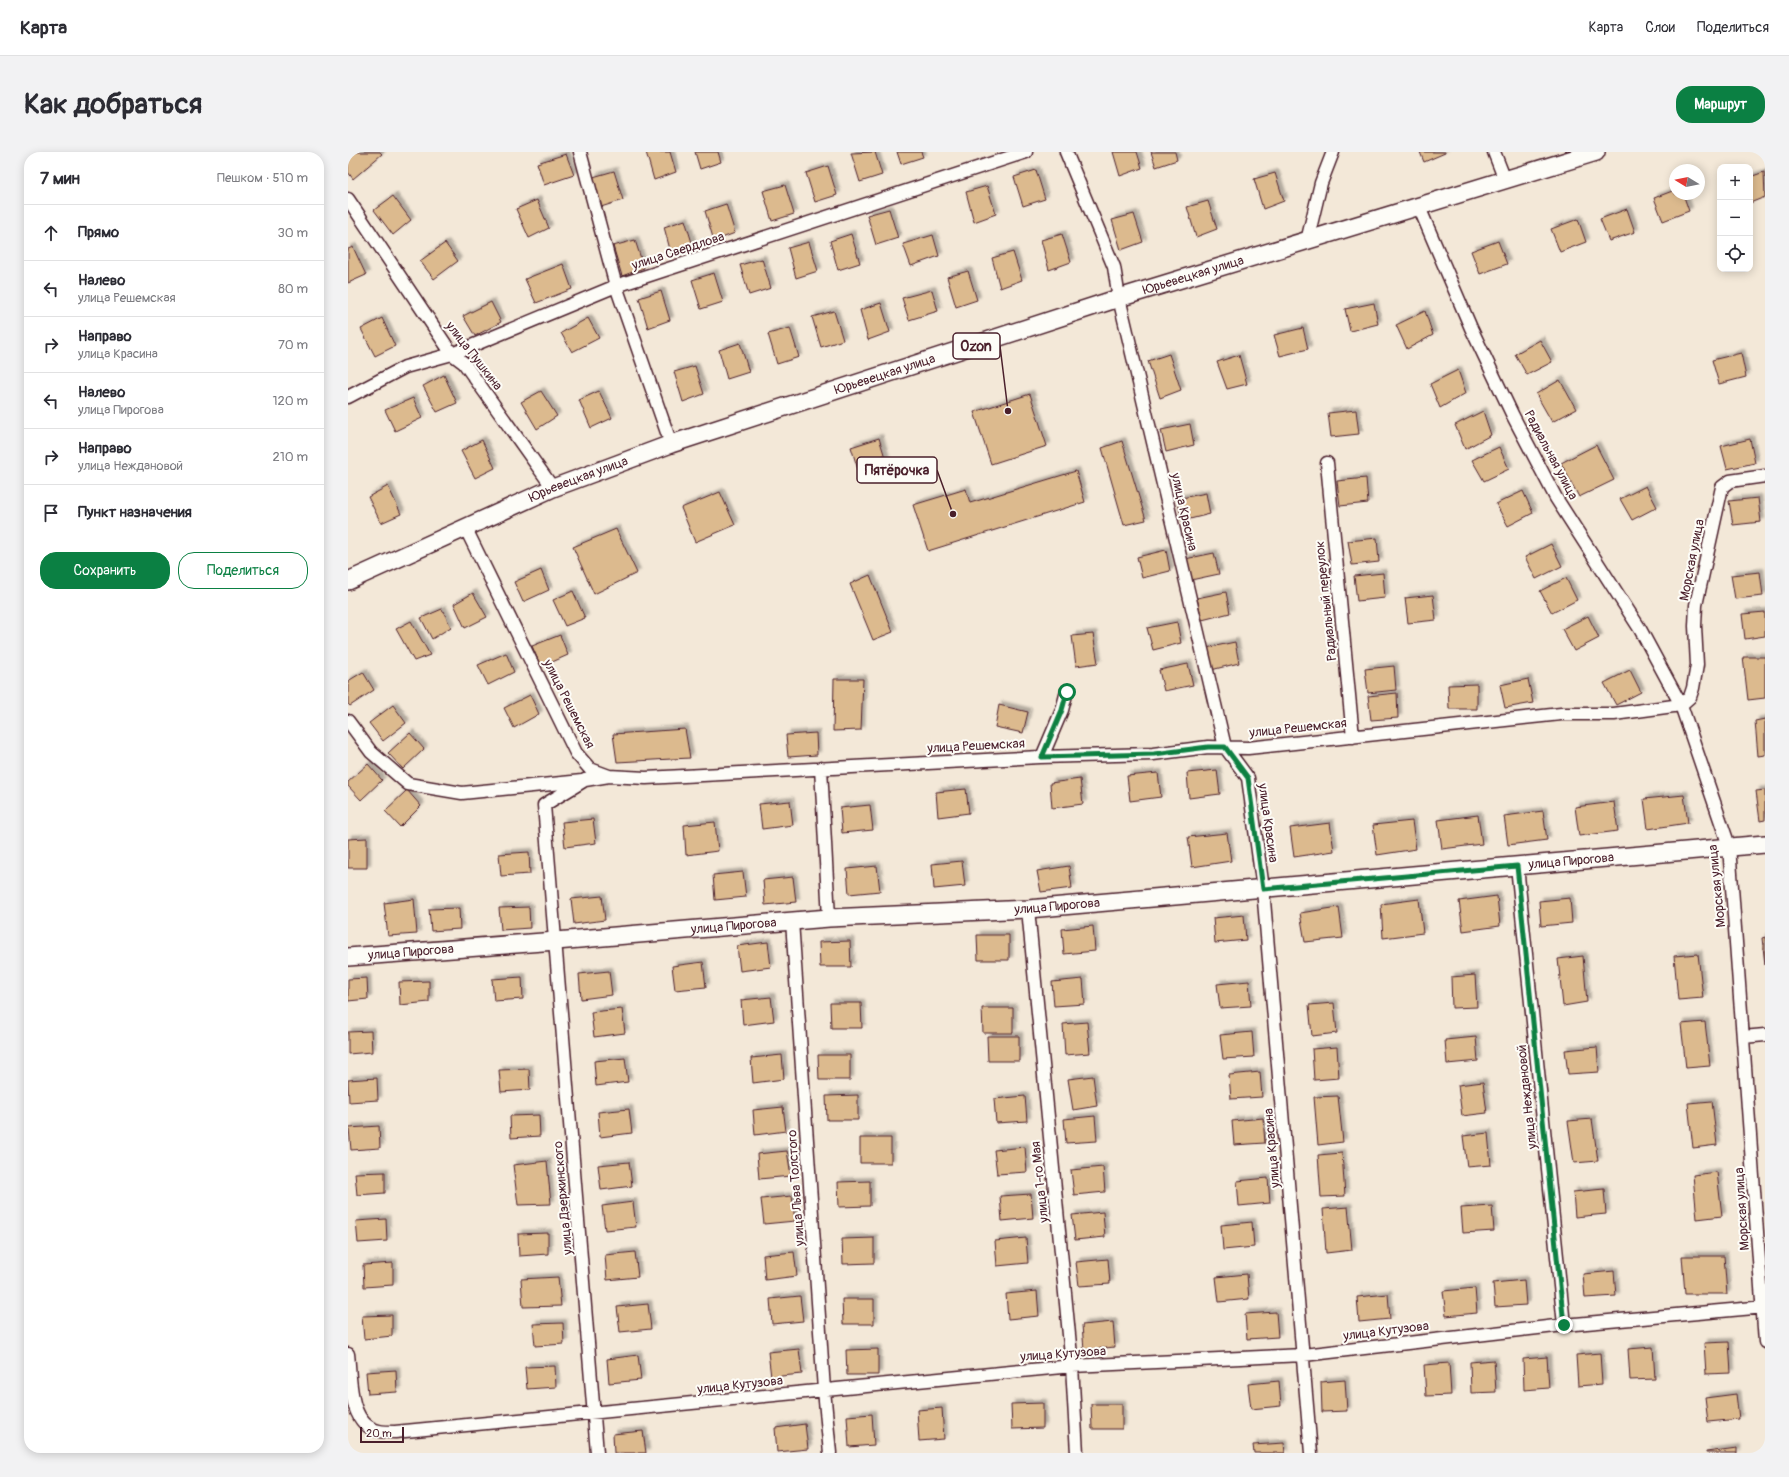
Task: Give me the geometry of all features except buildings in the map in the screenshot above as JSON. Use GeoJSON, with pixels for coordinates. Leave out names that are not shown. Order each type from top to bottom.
{"type":"FeatureCollection","features":[{"type":"Feature","properties":{"kind":"street"},"geometry":{"type":"LineString","coordinates":[[582,152],[616,286],[671,444]]}},
{"type":"Feature","properties":{"kind":"street","name":"улица Свердлова"},"geometry":{"type":"LineString","coordinates":[[348,397],[406,367],[452,354],[616,286],[1026,152]]}},
{"type":"Feature","properties":{"kind":"street","name":"улица Красина"},"geometry":{"type":"LineString","coordinates":[[1066,152],[1114,267],[1119,298],[1225,747],[1248,778],[1263,889],[1312,1453]]}},
{"type":"Feature","properties":{"kind":"street"},"geometry":{"type":"LineString","coordinates":[[1307,241],[1321,183],[1333,152]]}},
{"type":"Feature","properties":{"kind":"street"},"geometry":{"type":"LineString","coordinates":[[1494,152],[1505,180]]}},
{"type":"Feature","properties":{"kind":"street","name":"Юрьевецкая улица"},"geometry":{"type":"LineString","coordinates":[[348,581],[466,529],[553,488],[671,444],[1119,298],[1596,152]]}},
{"type":"Feature","properties":{"kind":"street","name":"улица Пушкина"},"geometry":{"type":"LineString","coordinates":[[348,199],[452,354],[464,363],[553,488]]}},
{"type":"Feature","properties":{"kind":"street","name":"Радиальная улица"},"geometry":{"type":"LineString","coordinates":[[1419,206],[1471,328],[1513,416],[1556,498],[1640,629],[1681,705]]}},
{"type":"Feature","properties":{"kind":"street","name":"Радиальный переулок"},"geometry":{"type":"LineString","coordinates":[[1327,463],[1353,737]]}},
{"type":"Feature","properties":{"kind":"street","name":"Морская улица"},"geometry":{"type":"LineString","coordinates":[[1765,476],[1730,481],[1722,487],[1696,605],[1695,626],[1697,665],[1693,688],[1690,697],[1681,705],[1729,846],[1764,1307],[1765,1342]]}},
{"type":"Feature","properties":{"kind":"street","name":"улица Решемская"},"geometry":{"type":"LineString","coordinates":[[466,529],[576,753],[590,769],[609,776],[646,778],[1042,757],[1154,754],[1208,747],[1248,748],[1561,714],[1614,714],[1681,705]]}},
{"type":"Feature","properties":{"kind":"street"},"geometry":{"type":"LineString","coordinates":[[1042,757],[1062,710],[1067,692]]}},
{"type":"Feature","properties":{"kind":"street"},"geometry":{"type":"LineString","coordinates":[[348,721],[371,752],[408,784],[462,793],[585,780],[609,776]]}},
{"type":"Feature","properties":{"kind":"street"},"geometry":{"type":"LineString","coordinates":[[821,768],[829,918]]}},
{"type":"Feature","properties":{"kind":"street","name":"улица Дзержинского"},"geometry":{"type":"LineString","coordinates":[[585,780],[544,805],[597,1453]]}},
{"type":"Feature","properties":{"kind":"street","name":"улица Пирогова"},"geometry":{"type":"LineString","coordinates":[[348,957],[829,918],[1028,909],[1765,844]]}},
{"type":"Feature","properties":{"kind":"street","name":"улица Неждановой"},"geometry":{"type":"LineString","coordinates":[[1517,866],[1564,1325]]}},
{"type":"Feature","properties":{"kind":"street","name":"улица 1-го Мая"},"geometry":{"type":"LineString","coordinates":[[1028,909],[1072,1366],[1077,1453]]}},
{"type":"Feature","properties":{"kind":"street","name":"улица Льва Толстого"},"geometry":{"type":"LineString","coordinates":[[792,921],[824,1390],[830,1453]]}},
{"type":"Feature","properties":{"kind":"street"},"geometry":{"type":"LineString","coordinates":[[1743,1037],[1765,1035]]}},
{"type":"Feature","properties":{"kind":"street","name":"улица Кутузова"},"geometry":{"type":"LineString","coordinates":[[348,1354],[352,1395],[356,1412],[365,1424],[379,1431],[395,1432],[595,1414],[1072,1366],[1304,1355],[1564,1325],[1764,1307]]}},
{"type":"Feature","properties":{"kind":"place","name":"Ozon"},"geometry":{"type":"Point","coordinates":[1008,411]}},
{"type":"Feature","properties":{"kind":"place","name":"Пятёрочка"},"geometry":{"type":"Point","coordinates":[953,514]}},
{"type":"Feature","properties":{"kind":"route"},"geometry":{"type":"LineString","coordinates":[[1067,692],[1062,710],[1042,757],[1154,754],[1208,747],[1225,747],[1248,778],[1263,889],[1517,866],[1564,1325]]}}]}
